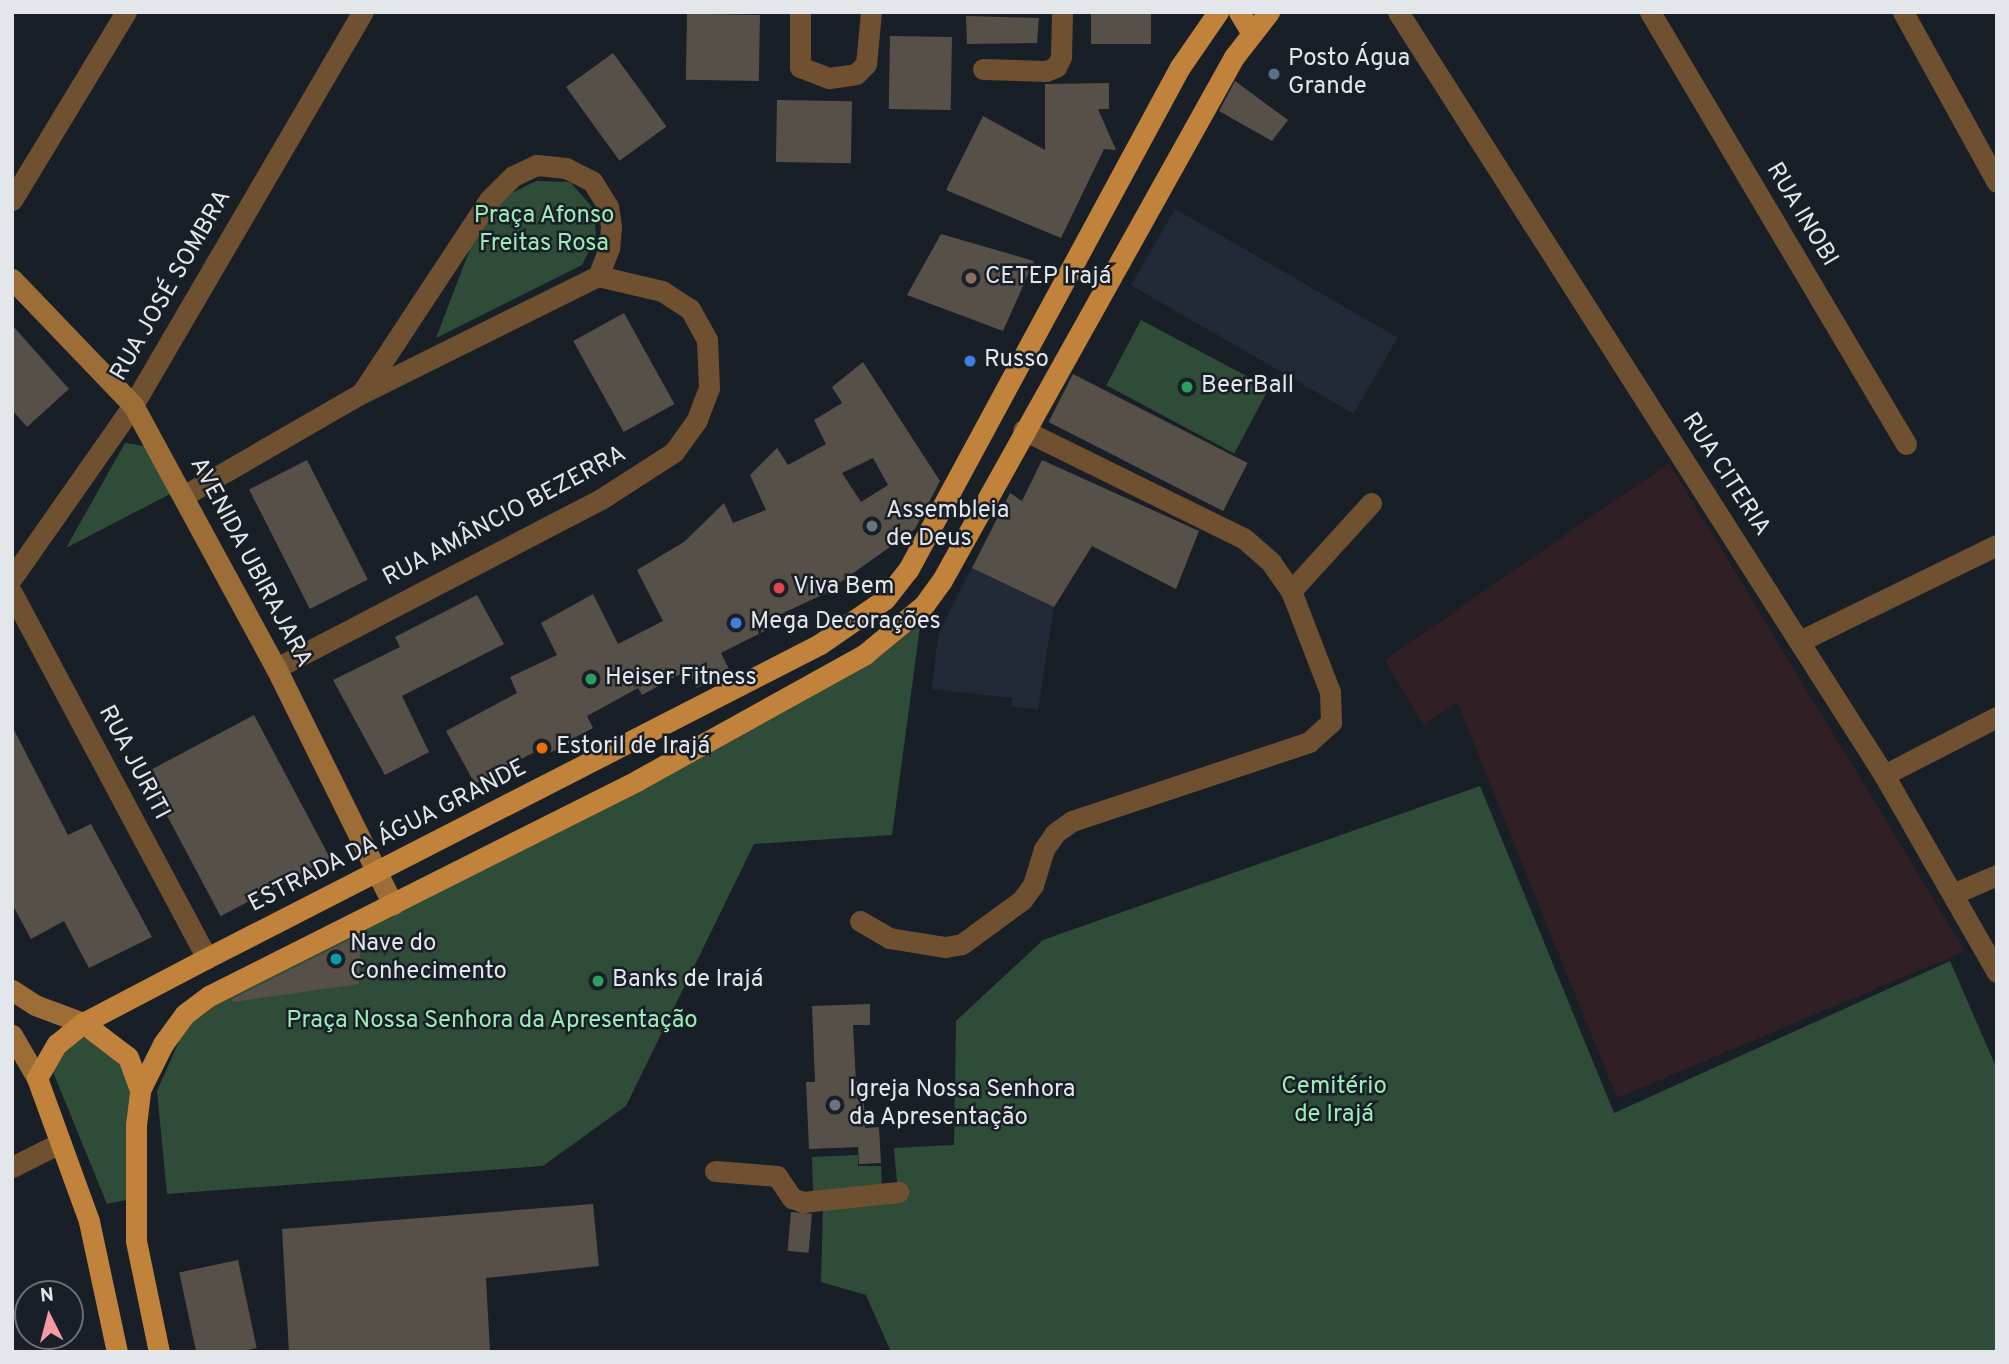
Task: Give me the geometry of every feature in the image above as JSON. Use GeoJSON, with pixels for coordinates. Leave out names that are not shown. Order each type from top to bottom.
{"type":"FeatureCollection","features":[{"type":"Feature","properties":{"kind":"main road","name":"ESTRADA DA ÁGUA GRANDE"},"geometry":{"type":"LineString","coordinates":[[37,1078],[57,1044],[82,1023],[785,663],[885,599],[908,570],[1181,67],[1218,12]]}},
{"type":"Feature","properties":{"kind":"main road"},"geometry":{"type":"LineString","coordinates":[[1239,12],[1251,32]]}},
{"type":"Feature","properties":{"kind":"main road"},"geometry":{"type":"LineString","coordinates":[[159,1352],[136,1241],[134,1164],[140,1090],[163,1044],[185,1014],[209,996],[394,905],[638,779],[865,654],[924,605],[942,582],[1023,430],[1251,32],[1269,12]]}},
{"type":"Feature","properties":{"kind":"main road"},"geometry":{"type":"LineString","coordinates":[[82,1023],[128,1057],[140,1090]]}},
{"type":"Feature","properties":{"kind":"main road"},"geometry":{"type":"LineString","coordinates":[[37,1078],[99,1257],[117,1352]]}},
{"type":"Feature","properties":{"kind":"street"},"geometry":{"type":"LineString","coordinates":[[12,200],[126,12]]}},
{"type":"Feature","properties":{"kind":"street","name":"RUA JOSÉ SOMBRA"},"geometry":{"type":"LineString","coordinates":[[12,578],[133,405],[363,12]]}},
{"type":"Feature","properties":{"kind":"street"},"geometry":{"type":"LineString","coordinates":[[800,12],[800,67],[829,78],[856,74],[866,64],[871,12]]}},
{"type":"Feature","properties":{"kind":"street"},"geometry":{"type":"LineString","coordinates":[[983,69],[1046,71],[1056,67],[1061,57],[1062,12]]}},
{"type":"Feature","properties":{"kind":"street","name":"RUA CITERIA"},"geometry":{"type":"LineString","coordinates":[[1398,12],[1884,775],[1955,893],[1997,972]]}},
{"type":"Feature","properties":{"kind":"street","name":"RUA INOBI"},"geometry":{"type":"LineString","coordinates":[[1650,12],[1906,444]]}},
{"type":"Feature","properties":{"kind":"street"},"geometry":{"type":"LineString","coordinates":[[1903,12],[1997,182]]}},
{"type":"Feature","properties":{"kind":"street"},"geometry":{"type":"LineString","coordinates":[[186,495],[362,393],[598,276],[609,248],[611,227],[608,207],[592,181],[566,168],[537,164],[513,176],[489,200],[362,393]]}},
{"type":"Feature","properties":{"kind":"street","name":"RUA AMÂNCIO BEZERRA"},"geometry":{"type":"LineString","coordinates":[[276,668],[601,499],[674,452],[697,421],[709,388],[707,340],[690,309],[662,291],[598,276]]}},
{"type":"Feature","properties":{"kind":"street","name":"AVENIDA UBIRAJARA"},"geometry":{"type":"LineString","coordinates":[[12,279],[133,405],[186,495],[394,905]]}},
{"type":"Feature","properties":{"kind":"street"},"geometry":{"type":"LineString","coordinates":[[860,921],[889,938],[945,947],[962,944],[1022,900],[1033,886],[1044,849],[1072,821],[1309,742],[1331,722],[1330,692],[1291,592],[1271,562],[1245,539],[1023,430]]}},
{"type":"Feature","properties":{"kind":"street"},"geometry":{"type":"LineString","coordinates":[[1291,592],[1371,503]]}},
{"type":"Feature","properties":{"kind":"street"},"geometry":{"type":"LineString","coordinates":[[1800,641],[1997,545]]}},
{"type":"Feature","properties":{"kind":"street","name":"RUA JURITI"},"geometry":{"type":"LineString","coordinates":[[12,593],[207,958]]}},
{"type":"Feature","properties":{"kind":"street"},"geometry":{"type":"LineString","coordinates":[[1884,775],[1997,717]]}},
{"type":"Feature","properties":{"kind":"street"},"geometry":{"type":"LineString","coordinates":[[1955,893],[1997,875]]}},
{"type":"Feature","properties":{"kind":"street"},"geometry":{"type":"LineString","coordinates":[[12,990],[35,1004],[82,1023]]}},
{"type":"Feature","properties":{"kind":"street"},"geometry":{"type":"LineString","coordinates":[[12,1035],[37,1078]]}},
{"type":"Feature","properties":{"kind":"street"},"geometry":{"type":"LineString","coordinates":[[12,1167],[58,1144]]}},
{"type":"Feature","properties":{"kind":"street"},"geometry":{"type":"LineString","coordinates":[[715,1171],[777,1176],[792,1198],[803,1202],[898,1192]]}},
{"type":"Feature","properties":{"kind":"shaded area"},"geometry":{"type":"Polygon","coordinates":[[[1175,209],[1398,338],[1354,414],[1131,285],[1175,209]]]}},
{"type":"Feature","properties":{"kind":"shaded area"},"geometry":{"type":"Polygon","coordinates":[[[1669,463],[1965,951],[1617,1098],[1457,702],[1424,725],[1385,660],[1669,463]]]}},
{"type":"Feature","properties":{"kind":"shaded area"},"geometry":{"type":"Polygon","coordinates":[[[972,568],[1054,607],[1038,710],[1011,706],[1013,698],[932,689],[938,635],[972,568]]]}},
{"type":"Feature","properties":{"kind":"green space","name":"Praça Afonso Freitas Rosa"},"geometry":{"type":"Polygon","coordinates":[[[536,181],[570,182],[594,209],[596,237],[582,265],[436,338],[478,228],[508,195],[536,181]]]}},
{"type":"Feature","properties":{"kind":"green space","name":"BeerBall"},"geometry":{"type":"Polygon","coordinates":[[[1141,320],[1269,388],[1234,453],[1106,385],[1141,320]]]}},
{"type":"Feature","properties":{"kind":"green space"},"geometry":{"type":"Polygon","coordinates":[[[125,443],[151,447],[174,492],[66,548],[125,443]]]}},
{"type":"Feature","properties":{"kind":"green space","name":"Praça Nossa Senhora da Apresentação"},"geometry":{"type":"Polygon","coordinates":[[[922,612],[892,835],[754,844],[626,1106],[543,1166],[167,1194],[157,1091],[192,1012],[368,920],[922,612]]]}},
{"type":"Feature","properties":{"kind":"green space","name":"Cemitério de Irajá"},"geometry":{"type":"Polygon","coordinates":[[[1480,786],[1614,1113],[1950,961],[1997,1069],[1997,1352],[891,1352],[866,1295],[821,1282],[823,1203],[898,1192],[894,1148],[954,1145],[956,1021],[1043,940],[1480,786]]]}},
{"type":"Feature","properties":{"kind":"green space"},"geometry":{"type":"Polygon","coordinates":[[[82,1037],[121,1051],[132,1081],[126,1200],[107,1204],[51,1067],[59,1050],[82,1037]]]}},
{"type":"Feature","properties":{"kind":"green space"},"geometry":{"type":"Polygon","coordinates":[[[858,1155],[858,1166],[881,1166],[882,1189],[813,1191],[812,1157],[858,1155]]]}},
{"type":"Feature","properties":{"kind":"building"},"geometry":{"type":"Polygon","coordinates":[[[1091,12],[1151,12],[1151,44],[1091,44],[1091,12]]]}},
{"type":"Feature","properties":{"kind":"building"},"geometry":{"type":"Polygon","coordinates":[[[687,14],[760,15],[759,81],[686,80],[687,14]]]}},
{"type":"Feature","properties":{"kind":"building"},"geometry":{"type":"Polygon","coordinates":[[[966,16],[1039,18],[1037,43],[967,44],[966,16]]]}},
{"type":"Feature","properties":{"kind":"building"},"geometry":{"type":"Polygon","coordinates":[[[890,36],[952,37],[951,110],[889,109],[890,36]]]}},
{"type":"Feature","properties":{"kind":"building"},"geometry":{"type":"Polygon","coordinates":[[[613,53],[666,127],[620,161],[566,87],[613,53]]]}},
{"type":"Feature","properties":{"kind":"building"},"geometry":{"type":"Polygon","coordinates":[[[1235,81],[1288,120],[1272,141],[1219,111],[1235,81]]]}},
{"type":"Feature","properties":{"kind":"building"},"geometry":{"type":"Polygon","coordinates":[[[1109,83],[1109,109],[1098,109],[1116,150],[1104,149],[1061,238],[946,190],[983,116],[1045,150],[1045,84],[1109,83]]]}},
{"type":"Feature","properties":{"kind":"building"},"geometry":{"type":"Polygon","coordinates":[[[777,100],[852,101],[851,163],[776,162],[777,100]]]}},
{"type":"Feature","properties":{"kind":"building","name":"CETEP Irajá"},"geometry":{"type":"Polygon","coordinates":[[[941,234],[1034,261],[1003,331],[907,295],[941,234]]]}},
{"type":"Feature","properties":{"kind":"building"},"geometry":{"type":"Polygon","coordinates":[[[624,313],[674,404],[624,432],[573,341],[624,313]]]}},
{"type":"Feature","properties":{"kind":"building"},"geometry":{"type":"Polygon","coordinates":[[[12,325],[69,389],[27,427],[12,410],[12,325]]]}},
{"type":"Feature","properties":{"kind":"building"},"geometry":{"type":"Polygon","coordinates":[[[863,362],[940,481],[915,529],[824,594],[779,615],[782,622],[721,653],[730,671],[697,688],[688,670],[642,695],[638,688],[587,716],[593,728],[572,739],[573,742],[545,755],[542,748],[475,784],[446,731],[517,693],[510,677],[557,655],[541,623],[593,594],[618,644],[663,621],[637,570],[684,542],[724,503],[733,523],[766,510],[750,475],[777,448],[788,465],[826,444],[814,420],[842,403],[832,387],[863,362]],[[873,458],[842,473],[861,502],[888,485],[873,458]]]}},
{"type":"Feature","properties":{"kind":"building"},"geometry":{"type":"Polygon","coordinates":[[[1073,374],[1248,463],[1223,511],[1048,422],[1073,374]]]}},
{"type":"Feature","properties":{"kind":"building"},"geometry":{"type":"Polygon","coordinates":[[[307,460],[368,579],[310,609],[249,490],[307,460]]]}},
{"type":"Feature","properties":{"kind":"building"},"geometry":{"type":"Polygon","coordinates":[[[1042,460],[1199,531],[1176,589],[1092,546],[1054,607],[972,568],[1010,493],[1022,501],[1042,460]]]}},
{"type":"Feature","properties":{"kind":"building"},"geometry":{"type":"Polygon","coordinates":[[[477,595],[504,644],[402,696],[429,752],[385,775],[333,680],[400,647],[395,637],[477,595]]]}},
{"type":"Feature","properties":{"kind":"building"},"geometry":{"type":"Polygon","coordinates":[[[254,715],[330,858],[221,916],[145,773],[254,715]]]}},
{"type":"Feature","properties":{"kind":"building"},"geometry":{"type":"Polygon","coordinates":[[[12,726],[68,835],[91,824],[152,937],[89,968],[64,921],[31,939],[12,904],[12,726]]]}},
{"type":"Feature","properties":{"kind":"building","name":"Nave do Conhecimento"},"geometry":{"type":"Polygon","coordinates":[[[361,934],[359,984],[233,1002],[232,999],[361,934]]]}},
{"type":"Feature","properties":{"kind":"building","name":"Igreja Nossa Senhora da Apresentação"},"geometry":{"type":"Polygon","coordinates":[[[870,1004],[870,1025],[853,1025],[856,1082],[863,1081],[865,1128],[879,1127],[881,1163],[859,1164],[858,1147],[809,1149],[806,1082],[815,1082],[812,1006],[870,1004]]]}},
{"type":"Feature","properties":{"kind":"building"},"geometry":{"type":"Polygon","coordinates":[[[593,1204],[599,1266],[486,1278],[490,1352],[289,1352],[282,1229],[593,1204]]]}},
{"type":"Feature","properties":{"kind":"building"},"geometry":{"type":"Polygon","coordinates":[[[791,1212],[812,1214],[809,1253],[788,1251],[791,1212]]]}},
{"type":"Feature","properties":{"kind":"building"},"geometry":{"type":"Polygon","coordinates":[[[238,1260],[257,1348],[238,1352],[196,1352],[179,1272],[238,1260]]]}},
{"type":"Feature","properties":{"kind":"place","name":"Posto Água Grande"},"geometry":{"type":"Point","coordinates":[1274,74]}},
{"type":"Feature","properties":{"kind":"place","name":"CETEP Irajá"},"geometry":{"type":"Point","coordinates":[971,278]}},
{"type":"Feature","properties":{"kind":"place","name":"Russo"},"geometry":{"type":"Point","coordinates":[970,361]}},
{"type":"Feature","properties":{"kind":"place","name":"BeerBall"},"geometry":{"type":"Point","coordinates":[1187,387]}},
{"type":"Feature","properties":{"kind":"place","name":"Assembleia de Deus"},"geometry":{"type":"Point","coordinates":[872,526]}},
{"type":"Feature","properties":{"kind":"place","name":"Viva Bem"},"geometry":{"type":"Point","coordinates":[779,588]}},
{"type":"Feature","properties":{"kind":"place","name":"Mega Decorações"},"geometry":{"type":"Point","coordinates":[736,623]}},
{"type":"Feature","properties":{"kind":"place","name":"Heiser Fitness"},"geometry":{"type":"Point","coordinates":[591,679]}},
{"type":"Feature","properties":{"kind":"place","name":"Estoril de Irajá"},"geometry":{"type":"Point","coordinates":[542,748]}},
{"type":"Feature","properties":{"kind":"place","name":"Nave do Conhecimento"},"geometry":{"type":"Point","coordinates":[336,959]}},
{"type":"Feature","properties":{"kind":"place","name":"Banks de Irajá"},"geometry":{"type":"Point","coordinates":[598,981]}},
{"type":"Feature","properties":{"kind":"place","name":"Igreja Nossa Senhora da Apresentação"},"geometry":{"type":"Point","coordinates":[835,1105]}}]}
